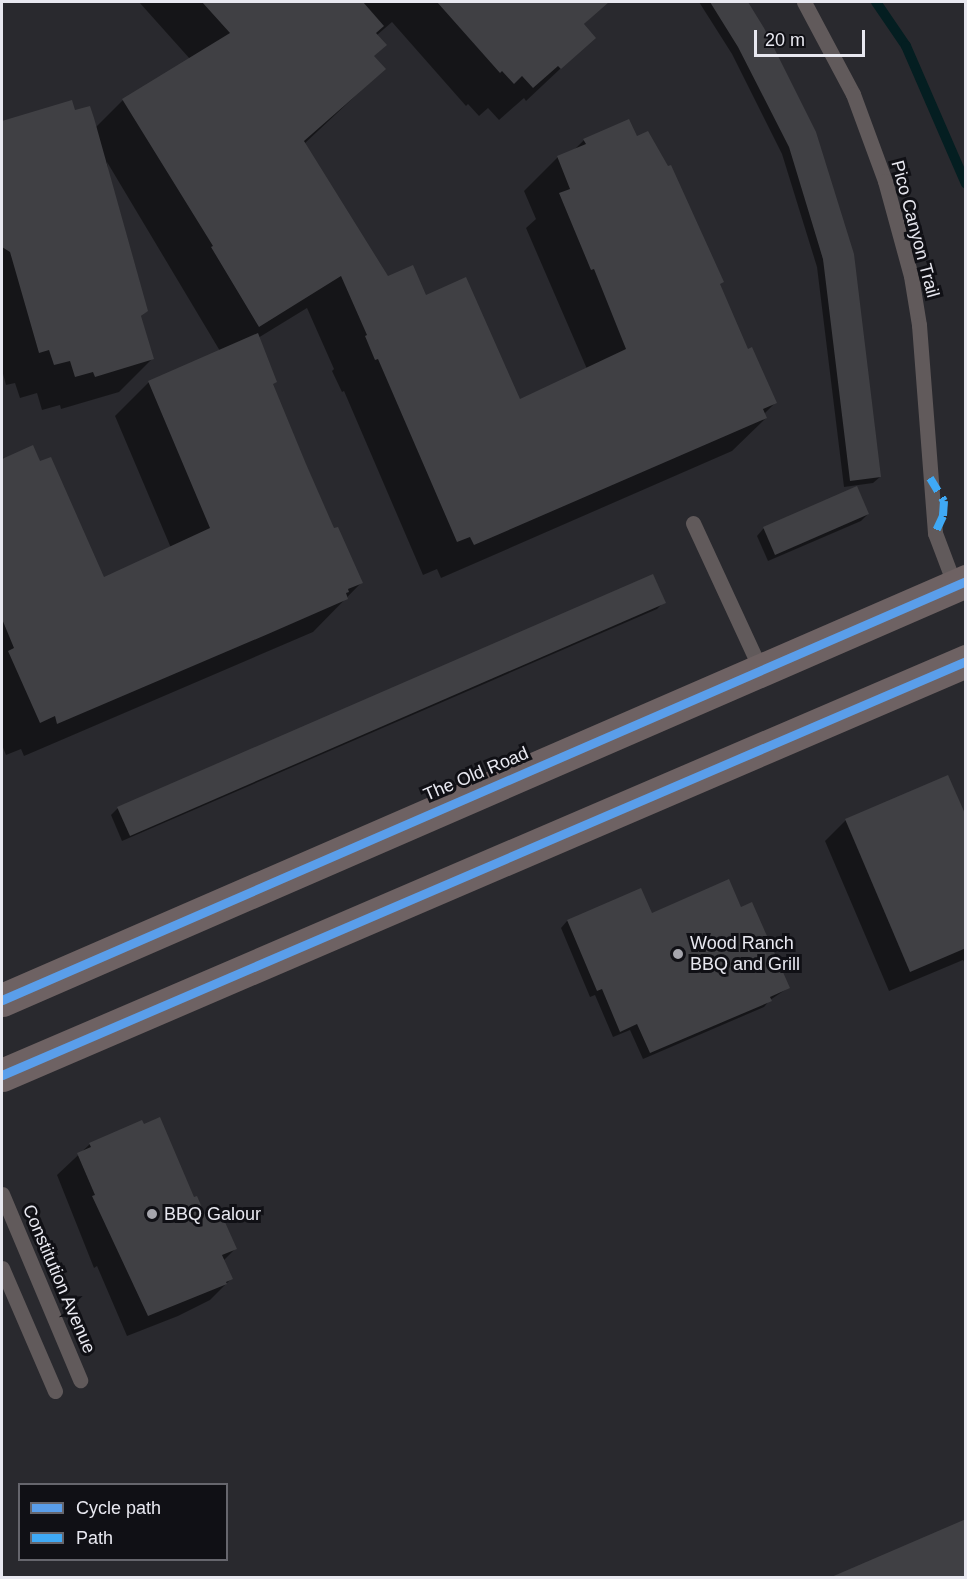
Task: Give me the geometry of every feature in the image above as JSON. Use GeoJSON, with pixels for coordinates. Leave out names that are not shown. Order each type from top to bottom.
{"type":"FeatureCollection","features":[{"type":"Feature","properties":{"kind":"main road","name":"The Old Road"},"geometry":{"type":"LineString","coordinates":[[2,1000],[960,583]]}},
{"type":"Feature","properties":{"kind":"main road"},"geometry":{"type":"LineString","coordinates":[[2,1075],[966,661]]}},
{"type":"Feature","properties":{"kind":"lane","name":"Pico Canyon Trail"},"geometry":{"type":"LineString","coordinates":[[804,2],[853,94],[885,180],[911,276],[919,325],[934,533],[960,583]]}},
{"type":"Feature","properties":{"kind":"lane"},"geometry":{"type":"LineString","coordinates":[[693,523],[761,670]]}},
{"type":"Feature","properties":{"kind":"lane","name":"Constitution Avenue"},"geometry":{"type":"LineString","coordinates":[[2,1194],[80,1380]]}},
{"type":"Feature","properties":{"kind":"lane"},"geometry":{"type":"LineString","coordinates":[[2,1268],[55,1391]]}},
{"type":"Feature","properties":{"kind":"building"},"geometry":{"type":"Polygon","coordinates":[[[202,2],[363,2],[384,26],[376,33],[387,45],[374,56],[386,69],[304,141],[388,276],[413,265],[426,295],[466,277],[520,399],[626,349],[594,269],[591,270],[559,193],[570,189],[557,156],[586,144],[583,139],[629,119],[637,136],[648,131],[668,166],[671,165],[724,282],[720,284],[748,349],[752,347],[777,403],[763,409],[767,418],[474,545],[470,537],[457,542],[378,359],[375,360],[365,336],[367,335],[341,276],[259,327],[211,247],[213,246],[122,99],[230,33],[202,2]]]}},
{"type":"Feature","properties":{"kind":"building"},"geometry":{"type":"Polygon","coordinates":[[[437,2],[609,2],[584,24],[596,38],[561,69],[558,66],[533,88],[522,76],[514,84],[502,71],[500,73],[437,2]]]}},
{"type":"Feature","properties":{"kind":"building"},"geometry":{"type":"Polygon","coordinates":[[[710,2],[748,2],[764,28],[816,132],[854,254],[881,477],[850,481],[823,259],[789,147],[738,47],[710,2]]]}},
{"type":"Feature","properties":{"kind":"building"},"geometry":{"type":"Polygon","coordinates":[[[72,100],[75,110],[90,106],[94,118],[148,311],[141,316],[154,359],[95,377],[93,372],[75,377],[70,361],[54,365],[49,350],[39,353],[10,252],[2,247],[2,121],[72,100]]]}},
{"type":"Feature","properties":{"kind":"building"},"geometry":{"type":"Polygon","coordinates":[[[258,333],[277,382],[273,384],[306,464],[334,528],[338,527],[363,583],[348,589],[349,592],[346,593],[348,599],[268,634],[57,724],[55,716],[40,723],[8,651],[14,648],[2,619],[2,459],[33,445],[40,461],[51,457],[104,577],[210,528],[148,381],[258,333]]]}},
{"type":"Feature","properties":{"kind":"building"},"geometry":{"type":"Polygon","coordinates":[[[857,486],[869,514],[775,555],[763,527],[857,486]]]}},
{"type":"Feature","properties":{"kind":"building"},"geometry":{"type":"Polygon","coordinates":[[[653,574],[666,603],[130,836],[117,807],[653,574]]]}},
{"type":"Feature","properties":{"kind":"building"},"geometry":{"type":"Polygon","coordinates":[[[948,775],[966,816],[966,948],[910,972],[845,819],[948,775]]]}},
{"type":"Feature","properties":{"kind":"building","name":"Wood Ranch BBQ and Grill"},"geometry":{"type":"Polygon","coordinates":[[[729,879],[741,907],[752,902],[790,988],[770,997],[772,1001],[650,1053],[637,1024],[620,1032],[602,989],[597,991],[567,920],[641,888],[652,913],[729,879]]]}},
{"type":"Feature","properties":{"kind":"building","name":"BBQ Galour"},"geometry":{"type":"Polygon","coordinates":[[[160,1117],[194,1197],[197,1196],[206,1217],[220,1211],[237,1249],[222,1255],[233,1279],[226,1282],[227,1284],[148,1316],[92,1196],[95,1195],[77,1153],[91,1147],[89,1143],[142,1120],[144,1124],[160,1117]]]}},
{"type":"Feature","properties":{"kind":"building"},"geometry":{"type":"Polygon","coordinates":[[[966,1519],[966,1578],[829,1578],[966,1519]]]}},
{"type":"Feature","properties":{"kind":"waterway"},"geometry":{"type":"LineString","coordinates":[[876,2],[906,46],[966,184]]}},
{"type":"Feature","properties":{"kind":"marked path"},"geometry":{"type":"LineString","coordinates":[[930,478],[944,501],[943,516],[935,533]]}},
{"type":"Feature","properties":{"kind":"cycle path"},"geometry":{"type":"LineString","coordinates":[[2,1000],[966,581]]}},
{"type":"Feature","properties":{"kind":"cycle path"},"geometry":{"type":"LineString","coordinates":[[2,1075],[966,661]]}},
{"type":"Feature","properties":{"kind":"place","name":"Wood Ranch BBQ and Grill"},"geometry":{"type":"Point","coordinates":[678,954]}},
{"type":"Feature","properties":{"kind":"place","name":"BBQ Galour"},"geometry":{"type":"Point","coordinates":[152,1214]}}]}
